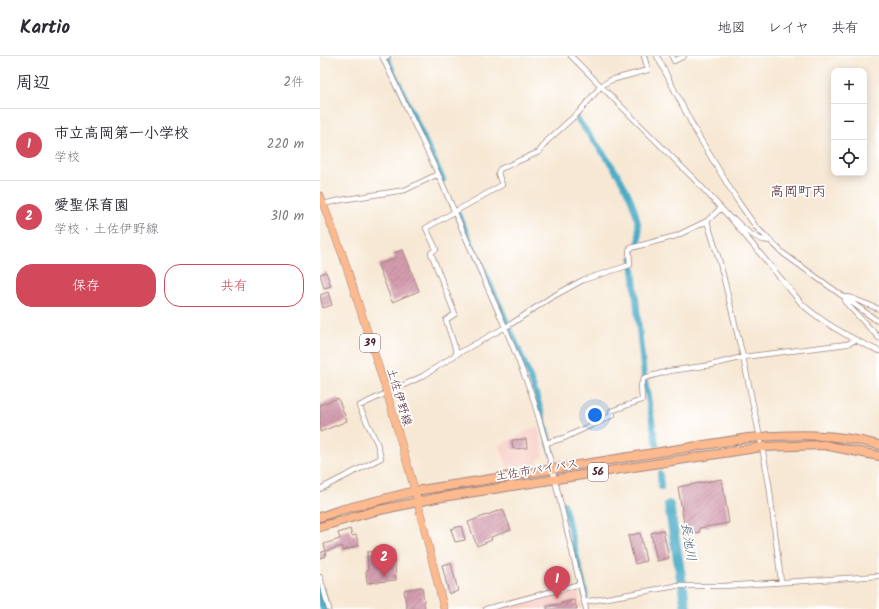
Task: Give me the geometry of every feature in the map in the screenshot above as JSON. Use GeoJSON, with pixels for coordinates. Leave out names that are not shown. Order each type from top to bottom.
{"type":"FeatureCollection","features":[{"type":"Feature","properties":{"kind":"highway","name":"土佐市バイパス"},"geometry":{"type":"LineString","coordinates":[[320,517],[340,510],[416,491],[759,437],[823,434],[855,439],[879,445]]}},
{"type":"Feature","properties":{"kind":"highway","name":"土佐市バイパス"},"geometry":{"type":"LineString","coordinates":[[320,527],[371,512],[418,502],[554,479],[762,447],[824,445],[879,456]]}},
{"type":"Feature","properties":{"kind":"main road","name":"土佐伊野線"},"geometry":{"type":"LineString","coordinates":[[320,196],[343,256],[387,393],[416,491],[444,609]]}},
{"type":"Feature","properties":{"kind":"street"},"geometry":{"type":"LineString","coordinates":[[571,56],[721,208],[802,304],[813,313],[856,340],[879,351]]}},
{"type":"Feature","properties":{"kind":"street"},"geometry":{"type":"LineString","coordinates":[[457,354],[446,320],[455,314],[431,253],[436,249],[426,228],[502,185],[498,173],[500,169],[539,152],[548,140],[579,112],[601,86],[611,80],[648,70],[644,56]]}},
{"type":"Feature","properties":{"kind":"street"},"geometry":{"type":"LineString","coordinates":[[657,56],[692,125],[723,178],[756,227],[770,241],[879,322]]}},
{"type":"Feature","properties":{"kind":"street"},"geometry":{"type":"LineString","coordinates":[[672,56],[674,61],[684,56]]}},
{"type":"Feature","properties":{"kind":"street"},"geometry":{"type":"LineString","coordinates":[[384,57],[507,326],[549,443],[554,479],[586,609]]}},
{"type":"Feature","properties":{"kind":"street"},"geometry":{"type":"LineString","coordinates":[[323,204],[405,190],[438,174]]}},
{"type":"Feature","properties":{"kind":"street"},"geometry":{"type":"LineString","coordinates":[[320,489],[381,458],[377,443],[359,406],[423,376],[457,354],[583,280],[630,265],[629,250],[631,248],[676,236],[707,221],[721,208]]}},
{"type":"Feature","properties":{"kind":"street"},"geometry":{"type":"LineString","coordinates":[[732,220],[734,219],[745,230],[765,241],[770,241]]}},
{"type":"Feature","properties":{"kind":"street"},"geometry":{"type":"LineString","coordinates":[[707,221],[720,263],[743,357],[762,447],[769,484],[781,582]]}},
{"type":"Feature","properties":{"kind":"street"},"geometry":{"type":"LineString","coordinates":[[845,298],[849,297],[879,309]]}},
{"type":"Feature","properties":{"kind":"street"},"geometry":{"type":"LineString","coordinates":[[845,298],[845,302],[879,338]]}},
{"type":"Feature","properties":{"kind":"street"},"geometry":{"type":"LineString","coordinates":[[549,443],[564,438],[613,415],[612,411],[638,403],[642,400],[641,385],[644,378],[669,371],[711,365],[743,357],[841,345],[856,340]]}},
{"type":"Feature","properties":{"kind":"street"},"geometry":{"type":"LineString","coordinates":[[320,577],[329,609]]}},
{"type":"Feature","properties":{"kind":"street"},"geometry":{"type":"LineString","coordinates":[[584,602],[676,586],[878,577]]}},
{"type":"Feature","properties":{"kind":"street"},"geometry":{"type":"LineString","coordinates":[[486,609],[580,584]]}},
{"type":"Feature","properties":{"kind":"shaded area"},"geometry":{"type":"Polygon","coordinates":[[[538,426],[544,452],[537,463],[507,467],[499,445],[538,426]]]}},
{"type":"Feature","properties":{"kind":"shaded area"},"geometry":{"type":"Polygon","coordinates":[[[575,588],[577,589],[582,609],[496,609],[575,588]]]}},
{"type":"Feature","properties":{"kind":"building"},"geometry":{"type":"Polygon","coordinates":[[[403,250],[419,291],[392,302],[378,265],[395,258],[393,253],[403,250]]]}},
{"type":"Feature","properties":{"kind":"building"},"geometry":{"type":"Polygon","coordinates":[[[326,272],[331,286],[324,288],[320,274],[326,272]]]}},
{"type":"Feature","properties":{"kind":"building"},"geometry":{"type":"Polygon","coordinates":[[[328,292],[332,305],[323,308],[320,295],[328,292]]]}},
{"type":"Feature","properties":{"kind":"building"},"geometry":{"type":"Polygon","coordinates":[[[338,398],[347,421],[320,432],[320,405],[338,398]]]}},
{"type":"Feature","properties":{"kind":"building"},"geometry":{"type":"Polygon","coordinates":[[[526,439],[527,448],[513,449],[512,440],[526,439]]]}},
{"type":"Feature","properties":{"kind":"building"},"geometry":{"type":"Polygon","coordinates":[[[722,479],[729,523],[699,528],[700,532],[686,535],[678,487],[722,479]]]}},
{"type":"Feature","properties":{"kind":"building"},"geometry":{"type":"Polygon","coordinates":[[[503,509],[511,530],[491,537],[492,540],[477,546],[468,522],[503,509]]]}},
{"type":"Feature","properties":{"kind":"building"},"geometry":{"type":"Polygon","coordinates":[[[461,526],[465,540],[455,542],[451,529],[461,526]]]}},
{"type":"Feature","properties":{"kind":"building"},"geometry":{"type":"Polygon","coordinates":[[[350,529],[352,536],[356,535],[359,545],[343,551],[342,546],[326,551],[324,544],[340,539],[338,533],[350,529]]]}},
{"type":"Feature","properties":{"kind":"building"},"geometry":{"type":"Polygon","coordinates":[[[663,530],[669,558],[657,561],[651,533],[663,530]]]}},
{"type":"Feature","properties":{"kind":"building"},"geometry":{"type":"Polygon","coordinates":[[[640,533],[646,561],[635,564],[628,536],[640,533]]]}},
{"type":"Feature","properties":{"kind":"building"},"geometry":{"type":"Polygon","coordinates":[[[394,550],[396,580],[367,583],[367,552],[394,550]]]}},
{"type":"Feature","properties":{"kind":"building"},"geometry":{"type":"Polygon","coordinates":[[[325,551],[326,556],[320,558],[320,553],[325,551]]]}},
{"type":"Feature","properties":{"kind":"building"},"geometry":{"type":"Polygon","coordinates":[[[451,563],[458,591],[449,594],[442,565],[451,563]]]}},
{"type":"Feature","properties":{"kind":"building"},"geometry":{"type":"Polygon","coordinates":[[[422,587],[425,609],[407,609],[404,590],[422,587]]]}},
{"type":"Feature","properties":{"kind":"building"},"geometry":{"type":"Polygon","coordinates":[[[574,600],[577,609],[547,609],[547,607],[574,600]]]}},
{"type":"Feature","properties":{"kind":"waterway"},"geometry":{"type":"LineString","coordinates":[[386,56],[443,180]]}},
{"type":"Feature","properties":{"kind":"waterway"},"geometry":{"type":"LineString","coordinates":[[578,120],[614,168],[629,195],[638,223],[639,245]]}},
{"type":"Feature","properties":{"kind":"waterway"},"geometry":{"type":"LineString","coordinates":[[456,210],[505,318],[532,383],[552,454]]}},
{"type":"Feature","properties":{"kind":"waterway"},"geometry":{"type":"LineString","coordinates":[[632,259],[644,377]]}},
{"type":"Feature","properties":{"kind":"waterway"},"geometry":{"type":"LineString","coordinates":[[645,380],[656,444]]}},
{"type":"Feature","properties":{"kind":"waterway"},"geometry":{"type":"LineString","coordinates":[[660,474],[661,487]]}},
{"type":"Feature","properties":{"kind":"waterway"},"geometry":{"type":"LineString","coordinates":[[564,504],[586,596]]}},
{"type":"Feature","properties":{"kind":"waterway","name":"長池川"},"geometry":{"type":"LineString","coordinates":[[669,505],[682,583]]}},
{"type":"Feature","properties":{"kind":"waterway","name":"長池川"},"geometry":{"type":"LineString","coordinates":[[683,589],[686,609]]}},
{"type":"Feature","properties":{"kind":"waterway"},"geometry":{"type":"LineString","coordinates":[[320,591],[325,609]]}},
{"type":"Feature","properties":{"kind":"place","name":"愛聖保育園"},"geometry":{"type":"Point","coordinates":[384,577]}},
{"type":"Feature","properties":{"kind":"place","name":"市立高岡第一小学校"},"geometry":{"type":"Point","coordinates":[557,599]}},
{"type":"Feature","properties":{"kind":"district","name":"高岡町丙"},"geometry":{"type":"Point","coordinates":[798,192]}}]}
